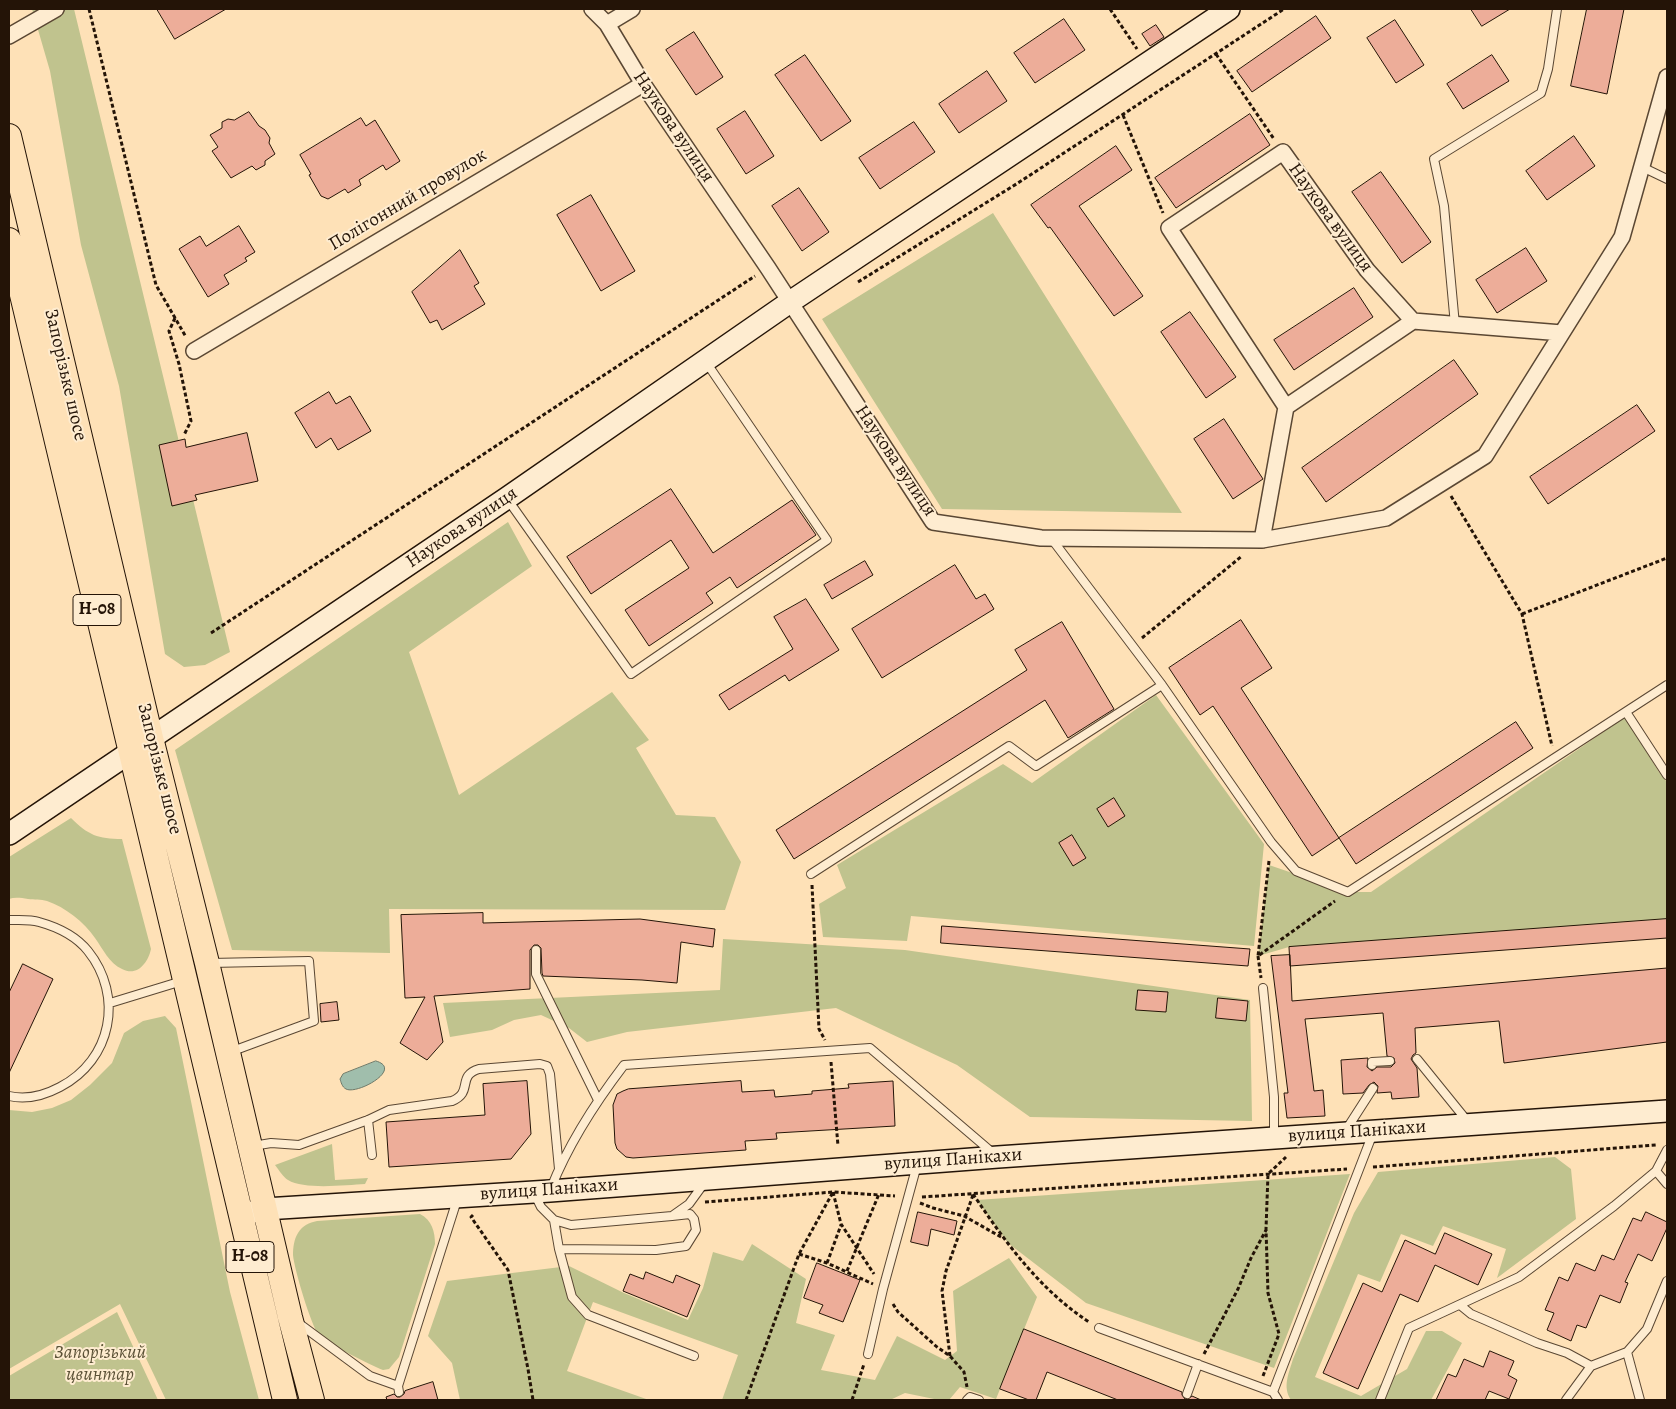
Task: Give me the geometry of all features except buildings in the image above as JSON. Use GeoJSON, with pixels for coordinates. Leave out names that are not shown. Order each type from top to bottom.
{"type":"FeatureCollection","features":[{"type":"Feature","properties":{"kind":"main road","name":"Запорізьке шосе"},"geometry":{"type":"LineString","coordinates":[[9,136],[151,738],[207,964],[290,1317],[312,1400]]}},
{"type":"Feature","properties":{"kind":"main road","name":"Запорізьке шосе"},"geometry":{"type":"LineString","coordinates":[[9,240],[285,1400]]}},
{"type":"Feature","properties":{"kind":"street"},"geometry":{"type":"LineString","coordinates":[[9,36],[56,9]]}},
{"type":"Feature","properties":{"kind":"street","name":"Наукова вулиця"},"geometry":{"type":"LineString","coordinates":[[592,9],[608,24],[643,84],[768,268],[934,522],[1042,538],[1262,540],[1386,518],[1485,456],[1622,237],[1667,77]]}},
{"type":"Feature","properties":{"kind":"street"},"geometry":{"type":"LineString","coordinates":[[608,24],[632,9]]}},
{"type":"Feature","properties":{"kind":"street","name":"Наукова вулиця"},"geometry":{"type":"LineString","coordinates":[[9,834],[507,498],[790,302],[1229,9]]}},
{"type":"Feature","properties":{"kind":"street","name":"Полігонний провулок"},"geometry":{"type":"LineString","coordinates":[[194,351],[643,84]]}},
{"type":"Feature","properties":{"kind":"street","name":"Наукова вулиця"},"geometry":{"type":"LineString","coordinates":[[1169,228],[1283,152],[1366,270],[1413,321]]}},
{"type":"Feature","properties":{"kind":"street"},"geometry":{"type":"LineString","coordinates":[[1169,228],[1286,407],[1262,540]]}},
{"type":"Feature","properties":{"kind":"street"},"geometry":{"type":"LineString","coordinates":[[1286,407],[1413,321],[1562,333]]}},
{"type":"Feature","properties":{"kind":"street","name":"вулиця Панікахи"},"geometry":{"type":"LineString","coordinates":[[240,1215],[265,1209],[542,1191],[1667,1110]]}},
{"type":"Feature","properties":{"kind":"lane"},"geometry":{"type":"LineString","coordinates":[[1455,325],[1444,206],[1434,159],[1541,93],[1548,69],[1558,9]]}},
{"type":"Feature","properties":{"kind":"lane"},"geometry":{"type":"LineString","coordinates":[[1642,167],[1667,179]]}},
{"type":"Feature","properties":{"kind":"lane"},"geometry":{"type":"LineString","coordinates":[[507,498],[631,674],[827,540],[705,361]]}},
{"type":"Feature","properties":{"kind":"lane"},"geometry":{"type":"LineString","coordinates":[[1051,538],[1162,686],[1272,842],[1296,872],[1348,892],[1667,685]]}},
{"type":"Feature","properties":{"kind":"lane"},"geometry":{"type":"LineString","coordinates":[[811,874],[1009,746],[1036,766],[1162,686]]}},
{"type":"Feature","properties":{"kind":"lane"},"geometry":{"type":"LineString","coordinates":[[1626,712],[1667,775]]}},
{"type":"Feature","properties":{"kind":"lane"},"geometry":{"type":"LineString","coordinates":[[9,920],[37,921],[65,931],[87,950],[103,974],[110,1003],[106,1032],[94,1059],[74,1080],[47,1094],[18,1098],[9,1096]]}},
{"type":"Feature","properties":{"kind":"lane"},"geometry":{"type":"LineString","coordinates":[[536,950],[536,974],[598,1100]]}},
{"type":"Feature","properties":{"kind":"lane"},"geometry":{"type":"LineString","coordinates":[[207,964],[309,961],[314,1020],[228,1053]]}},
{"type":"Feature","properties":{"kind":"lane"},"geometry":{"type":"LineString","coordinates":[[110,1003],[184,980]]}},
{"type":"Feature","properties":{"kind":"lane"},"geometry":{"type":"LineString","coordinates":[[1262,988],[1274,1097],[1274,1138]]}},
{"type":"Feature","properties":{"kind":"lane"},"geometry":{"type":"LineString","coordinates":[[560,1249],[656,1250],[686,1246],[696,1230],[694,1219],[690,1214],[571,1225],[554,1220],[541,1207],[542,1191],[559,1169],[598,1100],[624,1065],[870,1048],[998,1157]]}},
{"type":"Feature","properties":{"kind":"lane"},"geometry":{"type":"LineString","coordinates":[[1417,1059],[1469,1123]]}},
{"type":"Feature","properties":{"kind":"lane"},"geometry":{"type":"LineString","coordinates":[[1372,1065],[1372,1062],[1390,1061]]}},
{"type":"Feature","properties":{"kind":"lane"},"geometry":{"type":"LineString","coordinates":[[250,1146],[271,1143],[300,1146],[389,1110],[452,1101],[459,1098],[463,1093],[467,1076],[471,1071],[540,1064],[546,1066],[550,1074],[559,1169]]}},
{"type":"Feature","properties":{"kind":"lane"},"geometry":{"type":"LineString","coordinates":[[1343,1134],[1373,1088]]}},
{"type":"Feature","properties":{"kind":"lane"},"geometry":{"type":"LineString","coordinates":[[368,1120],[372,1155]]}},
{"type":"Feature","properties":{"kind":"lane"},"geometry":{"type":"LineString","coordinates":[[1273,1392],[1374,1131]]}},
{"type":"Feature","properties":{"kind":"lane"},"geometry":{"type":"LineString","coordinates":[[1380,1400],[1408,1328],[1519,1277],[1656,1172],[1667,1150]]}},
{"type":"Feature","properties":{"kind":"lane"},"geometry":{"type":"LineString","coordinates":[[868,1354],[883,1289],[917,1163]]}},
{"type":"Feature","properties":{"kind":"lane"},"geometry":{"type":"LineString","coordinates":[[1656,1172],[1667,1184]]}},
{"type":"Feature","properties":{"kind":"lane"},"geometry":{"type":"LineString","coordinates":[[672,1216],[689,1204],[707,1179]]}},
{"type":"Feature","properties":{"kind":"lane"},"geometry":{"type":"LineString","coordinates":[[290,1317],[370,1376],[399,1389],[459,1196]]}},
{"type":"Feature","properties":{"kind":"lane"},"geometry":{"type":"LineString","coordinates":[[554,1220],[572,1297],[588,1315],[694,1356]]}},
{"type":"Feature","properties":{"kind":"lane"},"geometry":{"type":"LineString","coordinates":[[1566,1400],[1591,1366],[1626,1352],[1647,1329],[1667,1281]]}},
{"type":"Feature","properties":{"kind":"lane"},"geometry":{"type":"LineString","coordinates":[[1460,1305],[1472,1314],[1537,1344],[1567,1352],[1591,1366]]}},
{"type":"Feature","properties":{"kind":"lane"},"geometry":{"type":"LineString","coordinates":[[1100,1328],[1273,1392],[1278,1400]]}},
{"type":"Feature","properties":{"kind":"lane"},"geometry":{"type":"LineString","coordinates":[[1626,1352],[1640,1400]]}},
{"type":"Feature","properties":{"kind":"lane"},"geometry":{"type":"LineString","coordinates":[[1186,1394],[1198,1364]]}},
{"type":"Feature","properties":{"kind":"lane"},"geometry":{"type":"LineString","coordinates":[[968,1399],[979,1400]]}},
{"type":"Feature","properties":{"kind":"path"},"geometry":{"type":"LineString","coordinates":[[89,9],[156,285],[194,351]]}},
{"type":"Feature","properties":{"kind":"path"},"geometry":{"type":"LineString","coordinates":[[1110,9],[1147,64]]}},
{"type":"Feature","properties":{"kind":"path"},"geometry":{"type":"LineString","coordinates":[[1216,54],[1283,152]]}},
{"type":"Feature","properties":{"kind":"path"},"geometry":{"type":"LineString","coordinates":[[1123,114],[1169,228]]}},
{"type":"Feature","properties":{"kind":"path"},"geometry":{"type":"LineString","coordinates":[[211,633],[768,268]]}},
{"type":"Feature","properties":{"kind":"path"},"geometry":{"type":"LineString","coordinates":[[175,317],[169,331],[179,364],[191,421],[184,435]]}},
{"type":"Feature","properties":{"kind":"path"},"geometry":{"type":"LineString","coordinates":[[1443,482],[1522,614],[1554,758]]}},
{"type":"Feature","properties":{"kind":"path"},"geometry":{"type":"LineString","coordinates":[[1132,646],[1262,540]]}},
{"type":"Feature","properties":{"kind":"path"},"geometry":{"type":"LineString","coordinates":[[1522,614],[1667,558]]}},
{"type":"Feature","properties":{"kind":"path"},"geometry":{"type":"LineString","coordinates":[[1262,988],[1258,956],[1272,842]]}},
{"type":"Feature","properties":{"kind":"path"},"geometry":{"type":"LineString","coordinates":[[811,874],[819,1028],[830,1050],[838,1146]]}},
{"type":"Feature","properties":{"kind":"path"},"geometry":{"type":"LineString","coordinates":[[1258,956],[1348,892]]}},
{"type":"Feature","properties":{"kind":"path"},"geometry":{"type":"LineString","coordinates":[[689,1204],[833,1192],[879,1194],[908,1198],[1360,1168],[1657,1145]]}},
{"type":"Feature","properties":{"kind":"path"},"geometry":{"type":"LineString","coordinates":[[1258,1386],[1279,1334],[1268,1293],[1266,1229],[1268,1174],[1290,1153]]}},
{"type":"Feature","properties":{"kind":"path"},"geometry":{"type":"LineString","coordinates":[[833,1192],[841,1224],[898,1312],[936,1347],[950,1356],[964,1372],[968,1399]]}},
{"type":"Feature","properties":{"kind":"path"},"geometry":{"type":"LineString","coordinates":[[746,1400],[800,1254],[833,1192]]}},
{"type":"Feature","properties":{"kind":"path"},"geometry":{"type":"LineString","coordinates":[[496,1194],[471,1217],[508,1270],[533,1400]]}},
{"type":"Feature","properties":{"kind":"path"},"geometry":{"type":"LineString","coordinates":[[847,1271],[879,1194]]}},
{"type":"Feature","properties":{"kind":"path"},"geometry":{"type":"LineString","coordinates":[[950,1356],[942,1291],[946,1271],[973,1194]]}},
{"type":"Feature","properties":{"kind":"path"},"geometry":{"type":"LineString","coordinates":[[973,1194],[1024,1266],[1073,1311],[1100,1328]]}},
{"type":"Feature","properties":{"kind":"path"},"geometry":{"type":"LineString","coordinates":[[908,1198],[933,1208],[964,1216],[1002,1237]]}},
{"type":"Feature","properties":{"kind":"path"},"geometry":{"type":"LineString","coordinates":[[827,1263],[841,1224]]}},
{"type":"Feature","properties":{"kind":"path"},"geometry":{"type":"LineString","coordinates":[[1198,1364],[1238,1289],[1266,1229]]}},
{"type":"Feature","properties":{"kind":"path"},"geometry":{"type":"LineString","coordinates":[[800,1254],[847,1271],[883,1289]]}},
{"type":"Feature","properties":{"kind":"path"},"geometry":{"type":"LineString","coordinates":[[852,1400],[868,1354]]}},
{"type":"Feature","properties":{"kind":"green space"},"geometry":{"type":"Polygon","coordinates":[[[32,9],[74,9],[230,652],[205,665],[184,667],[165,654],[119,386],[81,245],[50,71],[32,9]]]}},
{"type":"Feature","properties":{"kind":"green space"},"geometry":{"type":"Polygon","coordinates":[[[993,213],[1182,513],[942,509],[822,319],[993,213]]]}},
{"type":"Feature","properties":{"kind":"green space"},"geometry":{"type":"Polygon","coordinates":[[[508,522],[532,566],[409,652],[459,795],[612,692],[649,740],[636,748],[676,815],[715,817],[741,862],[725,910],[389,909],[390,953],[232,950],[175,750],[508,522]]]}},
{"type":"Feature","properties":{"kind":"green space"},"geometry":{"type":"Polygon","coordinates":[[[1156,695],[1264,844],[1254,946],[911,916],[907,941],[823,937],[819,904],[846,888],[837,865],[1003,764],[1032,783],[1156,695]]]}},
{"type":"Feature","properties":{"kind":"green space"},"geometry":{"type":"Polygon","coordinates":[[[1625,717],[1667,782],[1667,919],[1289,947],[1258,956],[1269,865],[1348,892],[1371,892],[1625,717]]]}},
{"type":"Feature","properties":{"kind":"green space"},"geometry":{"type":"Polygon","coordinates":[[[71,818],[94,835],[122,839],[151,949],[144,964],[137,970],[127,971],[113,963],[85,926],[61,907],[42,900],[9,899],[9,857],[71,818]]]}},
{"type":"Feature","properties":{"kind":"green space"},"geometry":{"type":"Polygon","coordinates":[[[723,939],[905,950],[1250,1000],[1252,1121],[1030,1117],[957,1065],[836,1008],[627,1032],[587,1042],[569,1028],[541,1015],[514,1020],[492,1030],[450,1037],[443,1003],[720,990],[723,939]]]}},
{"type":"Feature","properties":{"kind":"green space"},"geometry":{"type":"Polygon","coordinates":[[[165,1016],[176,1028],[230,1292],[259,1400],[166,1400],[120,1304],[9,1369],[9,1110],[32,1112],[52,1108],[71,1100],[90,1085],[112,1063],[124,1033],[143,1021],[165,1016]]]}},
{"type":"Feature","properties":{"kind":"green space"},"geometry":{"type":"Polygon","coordinates":[[[332,1144],[335,1180],[368,1178],[365,1184],[304,1185],[288,1180],[275,1165],[332,1144]]]}},
{"type":"Feature","properties":{"kind":"green space"},"geometry":{"type":"Polygon","coordinates":[[[1555,1157],[1571,1169],[1576,1219],[1497,1278],[1506,1249],[1443,1226],[1433,1246],[1401,1234],[1380,1282],[1358,1274],[1315,1377],[1361,1396],[1407,1369],[1426,1331],[1442,1331],[1462,1343],[1431,1400],[1291,1400],[1288,1395],[1287,1385],[1293,1359],[1354,1213],[1378,1172],[1555,1157]]]}},
{"type":"Feature","properties":{"kind":"green space"},"geometry":{"type":"Polygon","coordinates":[[[1350,1174],[1274,1368],[1086,1303],[1008,1243],[977,1200],[1350,1174]]]}},
{"type":"Feature","properties":{"kind":"green space"},"geometry":{"type":"Polygon","coordinates":[[[420,1214],[432,1227],[435,1244],[399,1357],[389,1369],[383,1370],[340,1349],[319,1335],[296,1272],[293,1255],[295,1241],[302,1228],[317,1221],[420,1214]]]}},
{"type":"Feature","properties":{"kind":"green space"},"geometry":{"type":"Polygon","coordinates":[[[752,1244],[806,1279],[796,1323],[835,1335],[821,1370],[875,1380],[897,1336],[945,1360],[957,1351],[953,1291],[1009,1258],[1037,1297],[996,1399],[960,1387],[949,1400],[939,1400],[905,1393],[890,1400],[722,1400],[738,1355],[593,1302],[567,1371],[649,1400],[460,1400],[452,1363],[428,1336],[447,1281],[569,1266],[624,1293],[688,1320],[703,1288],[713,1252],[743,1261],[752,1244]]]}},
{"type":"Feature","properties":{"kind":"green space","name":"Запорізький цвинтар"},"geometry":{"type":"Polygon","coordinates":[[[117,1312],[158,1400],[9,1400],[9,1376],[117,1312]]]}},
{"type":"Feature","properties":{"kind":"shaded area"},"geometry":{"type":"Polygon","coordinates":[[[376,1061],[383,1065],[385,1070],[376,1080],[368,1085],[352,1090],[344,1087],[340,1079],[343,1074],[376,1061]]]}}]}
